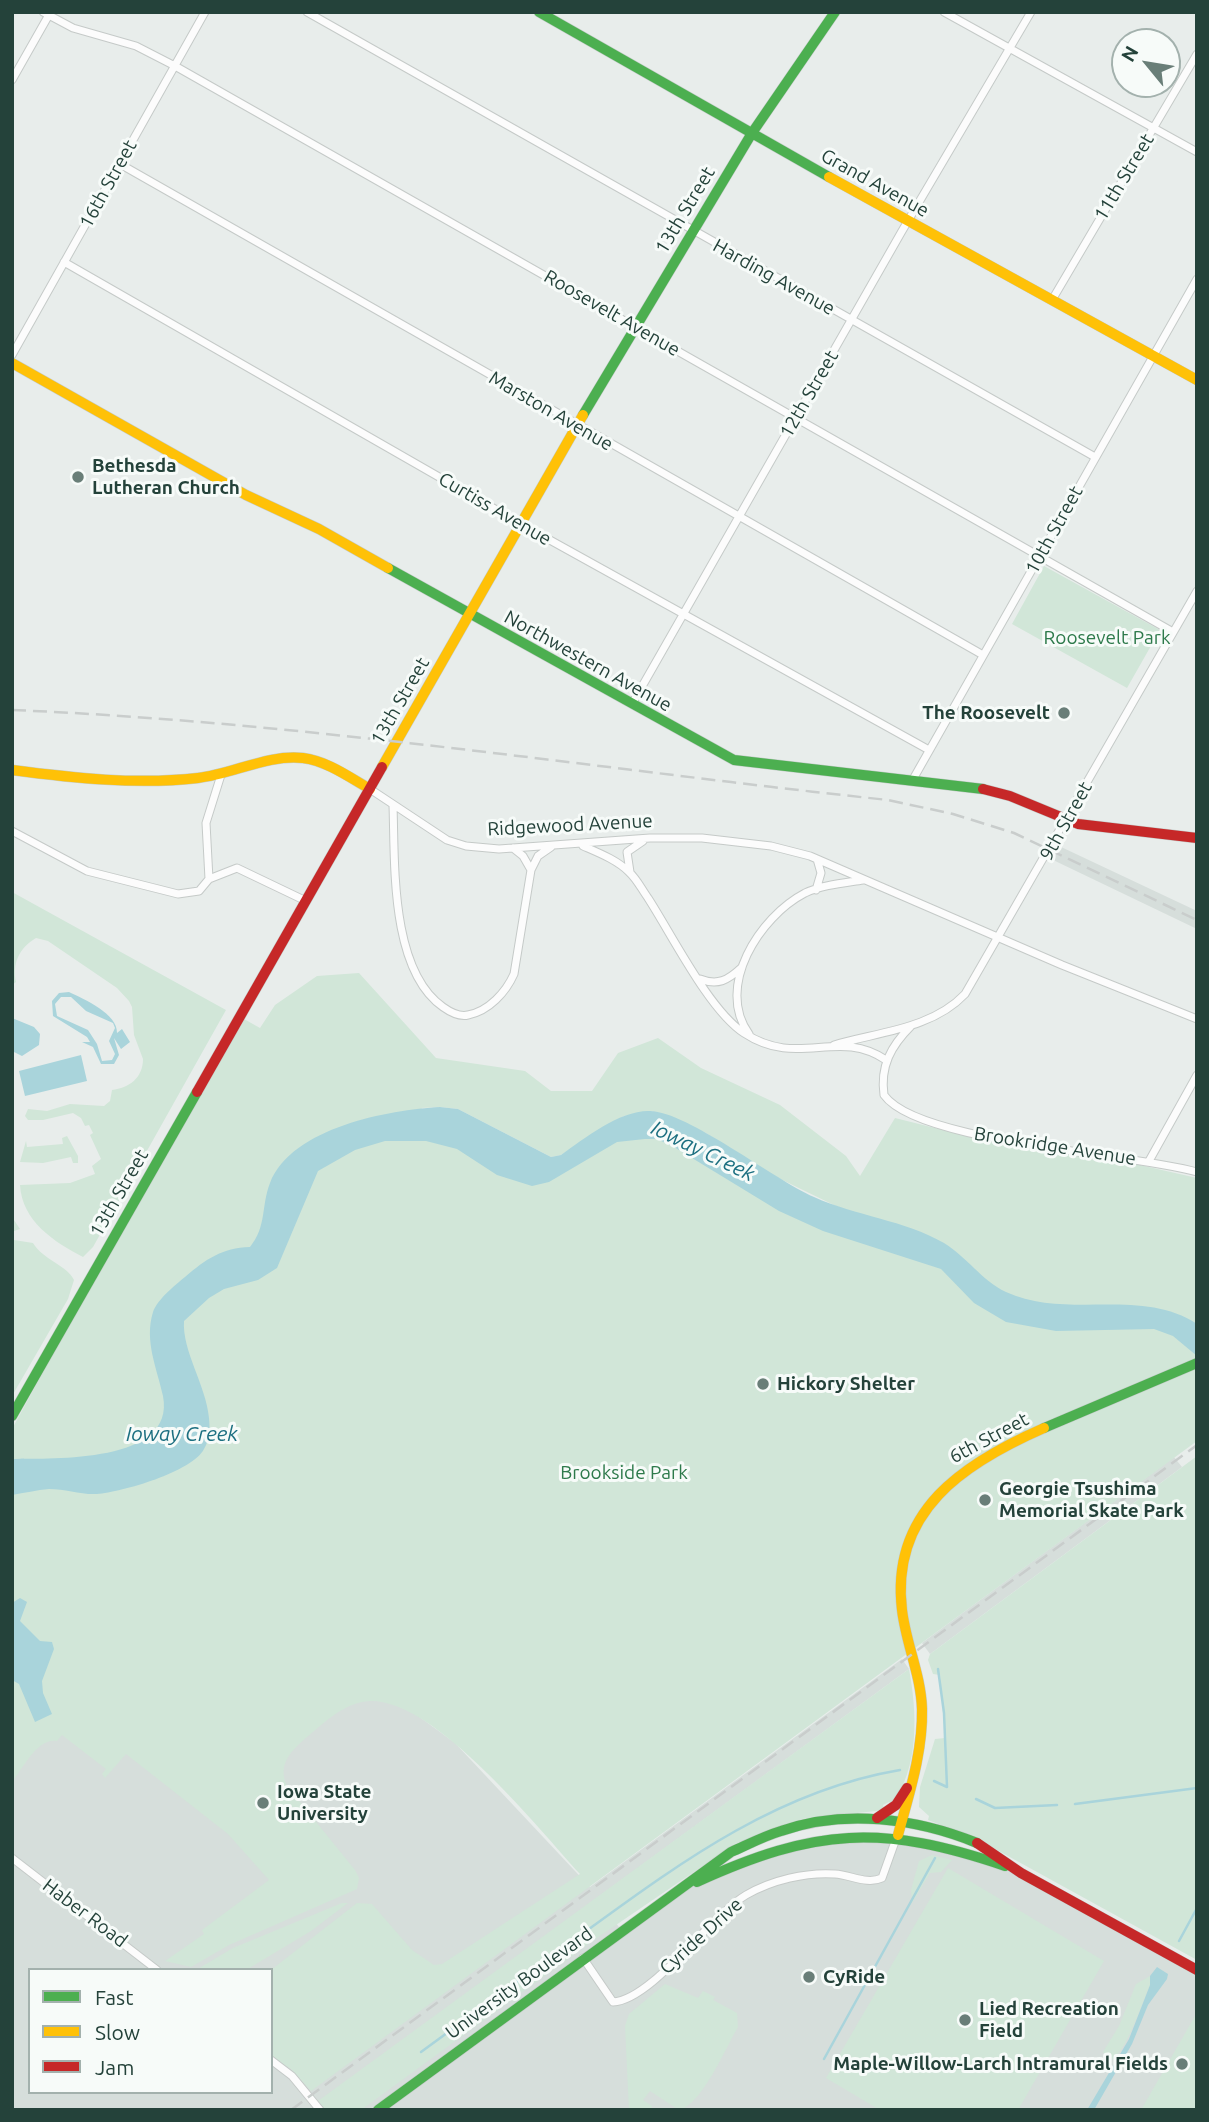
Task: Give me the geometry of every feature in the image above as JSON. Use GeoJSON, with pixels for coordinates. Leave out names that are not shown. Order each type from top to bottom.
{"type":"FeatureCollection","features":[{"type":"Feature","properties":{"kind":"main road","name":"Grand Avenue"},"geometry":{"type":"LineString","coordinates":[[539,12],[907,221],[1197,380]]}},
{"type":"Feature","properties":{"kind":"main road","name":"13th Street"},"geometry":{"type":"LineString","coordinates":[[12,1416],[634,326],[694,232],[752,133],[835,12]]}},
{"type":"Feature","properties":{"kind":"main road","name":"Northwestern Avenue"},"geometry":{"type":"LineString","coordinates":[[12,363],[246,495],[319,529],[469,616],[734,760],[982,789],[1010,796],[1066,820],[1197,838]]}},
{"type":"Feature","properties":{"kind":"main road","name":"Ridgewood Avenue"},"geometry":{"type":"LineString","coordinates":[[12,770],[108,779],[221,775],[266,762],[300,758],[317,761],[370,789]]}},
{"type":"Feature","properties":{"kind":"main road","name":"6th Street"},"geometry":{"type":"LineString","coordinates":[[898,1835],[913,1778],[922,1714],[901,1588],[906,1555],[919,1519],[942,1488],[968,1466],[1018,1440],[1197,1363]]}},
{"type":"Feature","properties":{"kind":"main road"},"geometry":{"type":"LineString","coordinates":[[876,1819],[896,1805],[913,1778]]}},
{"type":"Feature","properties":{"kind":"main road","name":"University Boulevard"},"geometry":{"type":"LineString","coordinates":[[378,2110],[731,1852],[765,1836],[813,1823],[902,1820],[959,1835],[1021,1873],[1197,1970]]}},
{"type":"Feature","properties":{"kind":"main road","name":"University Boulevard"},"geometry":{"type":"LineString","coordinates":[[684,1888],[753,1856],[807,1840],[848,1834],[898,1835],[952,1848],[1021,1873]]}},
{"type":"Feature","properties":{"kind":"street","name":"16th Street"},"geometry":{"type":"LineString","coordinates":[[12,355],[205,12]]}},
{"type":"Feature","properties":{"kind":"street","name":"Harding Avenue"},"geometry":{"type":"LineString","coordinates":[[307,12],[1094,457]]}},
{"type":"Feature","properties":{"kind":"street"},"geometry":{"type":"LineString","coordinates":[[944,12],[1197,152]]}},
{"type":"Feature","properties":{"kind":"street","name":"12th Street"},"geometry":{"type":"LineString","coordinates":[[632,704],[907,221],[1031,12]]}},
{"type":"Feature","properties":{"kind":"street","name":"Roosevelt Avenue"},"geometry":{"type":"LineString","coordinates":[[47,13],[73,28],[136,46],[175,66],[1173,632]]}},
{"type":"Feature","properties":{"kind":"street"},"geometry":{"type":"LineString","coordinates":[[12,80],[47,13]]}},
{"type":"Feature","properties":{"kind":"street","name":"11th Street"},"geometry":{"type":"LineString","coordinates":[[1052,300],[1197,54]]}},
{"type":"Feature","properties":{"kind":"street","name":"Marston Avenue"},"geometry":{"type":"LineString","coordinates":[[120,164],[983,655]]}},
{"type":"Feature","properties":{"kind":"street","name":"Curtiss Avenue"},"geometry":{"type":"LineString","coordinates":[[65,262],[522,524],[929,750]]}},
{"type":"Feature","properties":{"kind":"street","name":"10th Street"},"geometry":{"type":"LineString","coordinates":[[912,781],[1197,279]]}},
{"type":"Feature","properties":{"kind":"street","name":"9th Street"},"geometry":{"type":"LineString","coordinates":[[834,1045],[911,1026],[952,1008],[965,994],[1000,938],[1197,591]]}},
{"type":"Feature","properties":{"kind":"street"},"geometry":{"type":"LineString","coordinates":[[209,879],[206,823],[221,775]]}},
{"type":"Feature","properties":{"kind":"street","name":"Ridgewood Avenue"},"geometry":{"type":"LineString","coordinates":[[370,789],[456,843],[466,846],[513,848],[650,838],[737,841],[817,859],[1197,1019]]}},
{"type":"Feature","properties":{"kind":"street"},"geometry":{"type":"LineString","coordinates":[[393,805],[396,887],[403,934],[430,996],[447,1010],[464,1016],[473,1014],[508,988],[517,962],[531,870],[538,856],[552,846]]}},
{"type":"Feature","properties":{"kind":"street"},"geometry":{"type":"LineString","coordinates":[[12,831],[78,867],[109,878],[178,894],[198,891],[209,879],[237,868],[306,901]]}},
{"type":"Feature","properties":{"kind":"street"},"geometry":{"type":"LineString","coordinates":[[630,873],[628,852],[631,846],[650,838]]}},
{"type":"Feature","properties":{"kind":"street"},"geometry":{"type":"LineString","coordinates":[[580,845],[630,873],[725,1016],[752,1038],[771,1047],[792,1051],[834,1045],[856,1046],[886,1060]]}},
{"type":"Feature","properties":{"kind":"street"},"geometry":{"type":"LineString","coordinates":[[513,848],[523,856],[531,870]]}},
{"type":"Feature","properties":{"kind":"street"},"geometry":{"type":"LineString","coordinates":[[816,890],[821,879],[817,859]]}},
{"type":"Feature","properties":{"kind":"street"},"geometry":{"type":"LineString","coordinates":[[699,978],[719,983],[729,979],[742,967],[768,924],[785,907],[816,890],[866,880]]}},
{"type":"Feature","properties":{"kind":"street"},"geometry":{"type":"LineString","coordinates":[[742,967],[736,992],[738,1010],[752,1038]]}},
{"type":"Feature","properties":{"kind":"street","name":"9th Street"},"geometry":{"type":"LineString","coordinates":[[886,1060],[911,1026]]}},
{"type":"Feature","properties":{"kind":"street","name":"Brookridge Avenue"},"geometry":{"type":"LineString","coordinates":[[886,1060],[884,1095],[899,1111],[992,1138],[1149,1161],[1197,1172]]}},
{"type":"Feature","properties":{"kind":"street"},"geometry":{"type":"LineString","coordinates":[[1149,1161],[1197,1075]]}},
{"type":"Feature","properties":{"kind":"street","name":"Cyride Drive"},"geometry":{"type":"LineString","coordinates":[[583,1958],[614,2002],[623,2001],[635,1996],[671,1964],[728,1907],[765,1885],[793,1877],[832,1873],[870,1881],[882,1878],[898,1835]]}},
{"type":"Feature","properties":{"kind":"street","name":"Haber Road"},"geometry":{"type":"LineString","coordinates":[[12,1858],[154,1968]]}},
{"type":"Feature","properties":{"kind":"street"},"geometry":{"type":"LineString","coordinates":[[273,2062],[292,2076],[320,2110]]}},
{"type":"Feature","properties":{"kind":"shaded area"},"geometry":{"type":"Polygon","coordinates":[[[1059,846],[1197,911],[1197,929],[1051,859],[1059,846]]]}},
{"type":"Feature","properties":{"kind":"shaded area"},"geometry":{"type":"Polygon","coordinates":[[[1174,1457],[1182,1467],[930,1654],[922,1643],[1174,1457]]]}},
{"type":"Feature","properties":{"kind":"shaded area","name":"Iowa State University"},"geometry":{"type":"Polygon","coordinates":[[[12,1509],[372,1682],[455,1743],[590,1887],[902,1659],[909,1669],[597,1898],[622,1931],[684,1888],[776,1848],[883,1834],[1001,1865],[1197,1971],[1197,2110],[12,2110],[12,1509]]]}},
{"type":"Feature","properties":{"kind":"green space","name":"Roosevelt Park"},"geometry":{"type":"Polygon","coordinates":[[[1044,566],[1160,630],[1127,688],[1012,624],[1044,566]]]}},
{"type":"Feature","properties":{"kind":"green space"},"geometry":{"type":"Polygon","coordinates":[[[12,892],[226,1010],[93,1247],[83,1257],[51,1237],[33,1220],[22,1198],[20,1185],[70,1183],[95,1174],[92,1166],[101,1159],[90,1135],[93,1133],[89,1125],[85,1126],[81,1118],[73,1113],[43,1120],[28,1120],[25,1116],[28,1109],[47,1111],[70,1104],[104,1106],[110,1101],[112,1090],[124,1087],[138,1077],[143,1059],[134,1035],[129,1001],[117,988],[48,941],[36,938],[25,947],[18,957],[16,982],[12,985],[12,892]]]}},
{"type":"Feature","properties":{"kind":"green space","name":"Brookside Park"},"geometry":{"type":"Polygon","coordinates":[[[359,973],[436,1058],[525,1071],[551,1091],[592,1091],[618,1053],[658,1038],[701,1068],[780,1105],[846,1156],[860,1176],[895,1118],[991,1142],[1118,1160],[1197,1178],[1197,1441],[311,2091],[291,2069],[273,2057],[273,1968],[357,1903],[372,1904],[412,1950],[434,1965],[442,1964],[580,1874],[484,1770],[424,1721],[396,1706],[361,1702],[336,1714],[291,1753],[285,1765],[284,1778],[287,1786],[355,1870],[359,1878],[357,1889],[229,1945],[191,1967],[165,1961],[204,1934],[202,1930],[269,1880],[228,1834],[126,1754],[105,1778],[102,1774],[106,1769],[62,1735],[57,1741],[50,1741],[37,1749],[12,1782],[12,1429],[101,1266],[244,1019],[260,1028],[275,1005],[317,976],[359,973]],[[421,1108],[541,1171],[641,1121],[758,1181],[842,1209],[768,1173],[706,1133],[652,1111],[624,1116],[561,1155],[551,1157],[458,1109],[421,1108]]]}},
{"type":"Feature","properties":{"kind":"green space"},"geometry":{"type":"Polygon","coordinates":[[[67,1136],[78,1156],[78,1163],[73,1163],[71,1157],[43,1163],[20,1162],[26,1141],[27,1147],[63,1144],[62,1138],[67,1136]]]}},
{"type":"Feature","properties":{"kind":"green space"},"geometry":{"type":"Polygon","coordinates":[[[12,1217],[20,1229],[14,1231],[14,1240],[33,1243],[74,1280],[68,1299],[12,1396],[12,1217]]]}},
{"type":"Feature","properties":{"kind":"green space"},"geometry":{"type":"Polygon","coordinates":[[[1197,1456],[1197,1960],[977,1839],[928,1820],[929,1816],[919,1807],[920,1787],[935,1739],[945,1738],[940,1675],[933,1674],[928,1660],[930,1654],[1197,1456]]]}},
{"type":"Feature","properties":{"kind":"green space"},"geometry":{"type":"Polygon","coordinates":[[[909,1669],[914,1703],[912,1757],[900,1790],[891,1805],[889,1802],[883,1805],[884,1809],[876,1811],[802,1819],[735,1844],[591,1942],[361,2110],[326,2110],[318,2101],[909,1669]]]}},
{"type":"Feature","properties":{"kind":"green space"},"geometry":{"type":"Polygon","coordinates":[[[932,1855],[952,1860],[941,1872],[930,1873],[912,1903],[911,1890],[919,1861],[932,1855]]]}},
{"type":"Feature","properties":{"kind":"green space","name":"Lied Recreation Field"},"geometry":{"type":"Polygon","coordinates":[[[948,1868],[1104,1961],[1018,2110],[880,2110],[826,2078],[948,1868]]]}},
{"type":"Feature","properties":{"kind":"green space"},"geometry":{"type":"Polygon","coordinates":[[[342,1903],[348,1903],[311,1931],[249,1968],[199,1968],[233,1948],[342,1903]]]}},
{"type":"Feature","properties":{"kind":"green space"},"geometry":{"type":"Polygon","coordinates":[[[1150,1976],[1150,1985],[1127,2040],[1115,2057],[1109,2060],[1103,2052],[1119,2026],[1136,1984],[1150,1976]]]}},
{"type":"Feature","properties":{"kind":"green space"},"geometry":{"type":"Polygon","coordinates":[[[665,1984],[698,1998],[703,1991],[715,1997],[713,2000],[737,2013],[738,2027],[705,2087],[688,2106],[679,2110],[650,2091],[643,2100],[652,2106],[651,2110],[629,2110],[625,2026],[629,2014],[665,1984]]]}},
{"type":"Feature","properties":{"kind":"green space","name":"Maple-Willow-Larch Intramural Fields"},"geometry":{"type":"Polygon","coordinates":[[[1195,2016],[1197,2110],[1141,2110],[1195,2016]]]}},
{"type":"Feature","properties":{"kind":"water"},"geometry":{"type":"Polygon","coordinates":[[[69,992],[91,1003],[112,1020],[117,1033],[122,1029],[130,1042],[121,1049],[114,1038],[119,1055],[114,1064],[101,1064],[93,1047],[82,1042],[90,1042],[87,1037],[53,1016],[52,1001],[59,993],[69,992]],[[61,997],[55,1004],[57,1016],[88,1030],[97,1044],[102,1061],[112,1060],[115,1054],[109,1041],[115,1028],[113,1023],[86,1011],[71,997],[61,997]]]}},
{"type":"Feature","properties":{"kind":"water"},"geometry":{"type":"Polygon","coordinates":[[[12,1018],[34,1027],[40,1034],[39,1045],[22,1056],[12,1051],[12,1018]]]}},
{"type":"Feature","properties":{"kind":"water"},"geometry":{"type":"Polygon","coordinates":[[[81,1055],[87,1081],[25,1096],[19,1071],[81,1055]]]}},
{"type":"Feature","properties":{"kind":"water","name":"Ioway Creek"},"geometry":{"type":"Polygon","coordinates":[[[440,1107],[458,1109],[551,1157],[561,1155],[603,1126],[627,1115],[650,1111],[666,1114],[708,1134],[814,1197],[929,1235],[944,1243],[1006,1292],[1053,1304],[1128,1305],[1175,1313],[1197,1324],[1197,1356],[1173,1336],[1154,1329],[1056,1331],[1006,1322],[974,1303],[941,1269],[823,1231],[779,1211],[657,1139],[617,1142],[549,1182],[532,1186],[497,1175],[457,1149],[426,1141],[385,1141],[355,1150],[318,1171],[277,1268],[258,1280],[224,1289],[209,1298],[184,1321],[187,1344],[204,1393],[209,1418],[207,1441],[197,1457],[171,1473],[139,1485],[108,1492],[91,1494],[49,1489],[12,1495],[12,1459],[81,1457],[108,1453],[132,1446],[151,1434],[162,1418],[163,1396],[150,1333],[155,1307],[172,1288],[207,1260],[223,1252],[250,1247],[259,1231],[270,1183],[282,1164],[299,1148],[344,1125],[395,1112],[440,1107]]]}},
{"type":"Feature","properties":{"kind":"water"},"geometry":{"type":"Polygon","coordinates":[[[20,1598],[27,1602],[20,1621],[40,1641],[52,1642],[54,1649],[42,1681],[43,1693],[52,1714],[35,1722],[19,1684],[12,1680],[12,1603],[20,1598]]]}},
{"type":"Feature","properties":{"kind":"water"},"geometry":{"type":"Polygon","coordinates":[[[1157,1967],[1168,1974],[1167,1979],[1148,2005],[1132,2044],[1094,2110],[1087,2110],[1129,2039],[1150,1985],[1150,1976],[1157,1967]]]}},
{"type":"Feature","properties":{"kind":"waterway"},"geometry":{"type":"LineString","coordinates":[[934,1781],[947,1787],[944,1713],[938,1669]]}},
{"type":"Feature","properties":{"kind":"waterway"},"geometry":{"type":"LineString","coordinates":[[421,2052],[698,1853],[736,1831],[815,1793],[900,1770]]}},
{"type":"Feature","properties":{"kind":"waterway"},"geometry":{"type":"LineString","coordinates":[[1075,1804],[1197,1788]]}},
{"type":"Feature","properties":{"kind":"waterway"},"geometry":{"type":"LineString","coordinates":[[976,1799],[995,1808],[1057,1805]]}},
{"type":"Feature","properties":{"kind":"waterway"},"geometry":{"type":"LineString","coordinates":[[824,2059],[935,1858]]}},
{"type":"Feature","properties":{"kind":"waterway"},"geometry":{"type":"LineString","coordinates":[[1179,1941],[1197,1908]]}},
{"type":"Feature","properties":{"kind":"railway"},"geometry":{"type":"LineString","coordinates":[[12,710],[122,716],[341,736],[888,800],[953,814],[1014,833],[1197,920]]}},
{"type":"Feature","properties":{"kind":"railway"},"geometry":{"type":"LineString","coordinates":[[291,2110],[1197,1445]]}},
{"type":"Feature","properties":{"kind":"traffic: fast"},"geometry":{"type":"LineString","coordinates":[[539,12],[829,177]]}},
{"type":"Feature","properties":{"kind":"traffic: fast"},"geometry":{"type":"LineString","coordinates":[[583,415],[752,133],[835,12]]}},
{"type":"Feature","properties":{"kind":"traffic: fast"},"geometry":{"type":"LineString","coordinates":[[388,568],[734,760],[983,789]]}},
{"type":"Feature","properties":{"kind":"traffic: fast"},"geometry":{"type":"LineString","coordinates":[[12,1416],[197,1092]]}},
{"type":"Feature","properties":{"kind":"traffic: fast"},"geometry":{"type":"LineString","coordinates":[[1044,1428],[1197,1363]]}},
{"type":"Feature","properties":{"kind":"traffic: fast"},"geometry":{"type":"LineString","coordinates":[[378,2110],[731,1852],[775,1833],[805,1824],[855,1819],[905,1822],[930,1827],[977,1843]]}},
{"type":"Feature","properties":{"kind":"traffic: fast"},"geometry":{"type":"LineString","coordinates":[[697,1882],[778,1851],[814,1842],[849,1838],[884,1838],[921,1843],[1005,1866]]}},
{"type":"Feature","properties":{"kind":"traffic: slow"},"geometry":{"type":"LineString","coordinates":[[829,177],[1197,380]]}},
{"type":"Feature","properties":{"kind":"traffic: slow"},"geometry":{"type":"LineString","coordinates":[[12,363],[246,495],[319,529],[388,568]]}},
{"type":"Feature","properties":{"kind":"traffic: slow"},"geometry":{"type":"LineString","coordinates":[[382,767],[583,415]]}},
{"type":"Feature","properties":{"kind":"traffic: slow"},"geometry":{"type":"LineString","coordinates":[[12,770],[105,780],[152,781],[198,778],[277,759],[303,758],[329,766],[370,789]]}},
{"type":"Feature","properties":{"kind":"traffic: slow"},"geometry":{"type":"LineString","coordinates":[[898,1835],[914,1773],[922,1725],[919,1684],[902,1610],[901,1575],[908,1545],[921,1518],[939,1495],[961,1475],[986,1457],[1044,1428]]}},
{"type":"Feature","properties":{"kind":"traffic: jam"},"geometry":{"type":"LineString","coordinates":[[197,1092],[382,767]]}},
{"type":"Feature","properties":{"kind":"traffic: jam"},"geometry":{"type":"LineString","coordinates":[[983,789],[1010,796],[1078,824],[1197,838]]}},
{"type":"Feature","properties":{"kind":"traffic: jam"},"geometry":{"type":"LineString","coordinates":[[877,1818],[896,1805],[907,1788]]}},
{"type":"Feature","properties":{"kind":"traffic: jam"},"geometry":{"type":"LineString","coordinates":[[977,1843],[1021,1873],[1197,1970]]}},
{"type":"Feature","properties":{"kind":"place","name":"Bethesda Lutheran Church"},"geometry":{"type":"Point","coordinates":[78,477]}},
{"type":"Feature","properties":{"kind":"place","name":"The Roosevelt"},"geometry":{"type":"Point","coordinates":[1064,713]}},
{"type":"Feature","properties":{"kind":"place","name":"Hickory Shelter"},"geometry":{"type":"Point","coordinates":[763,1384]}},
{"type":"Feature","properties":{"kind":"place","name":"Georgie Tsushima Memorial Skate Park"},"geometry":{"type":"Point","coordinates":[985,1500]}},
{"type":"Feature","properties":{"kind":"place","name":"Iowa State University"},"geometry":{"type":"Point","coordinates":[263,1803]}},
{"type":"Feature","properties":{"kind":"place","name":"CyRide"},"geometry":{"type":"Point","coordinates":[809,1977]}},
{"type":"Feature","properties":{"kind":"place","name":"Lied Recreation Field"},"geometry":{"type":"Point","coordinates":[965,2020]}},
{"type":"Feature","properties":{"kind":"place","name":"Maple-Willow-Larch Intramural Fields"},"geometry":{"type":"Point","coordinates":[1182,2064]}}]}
